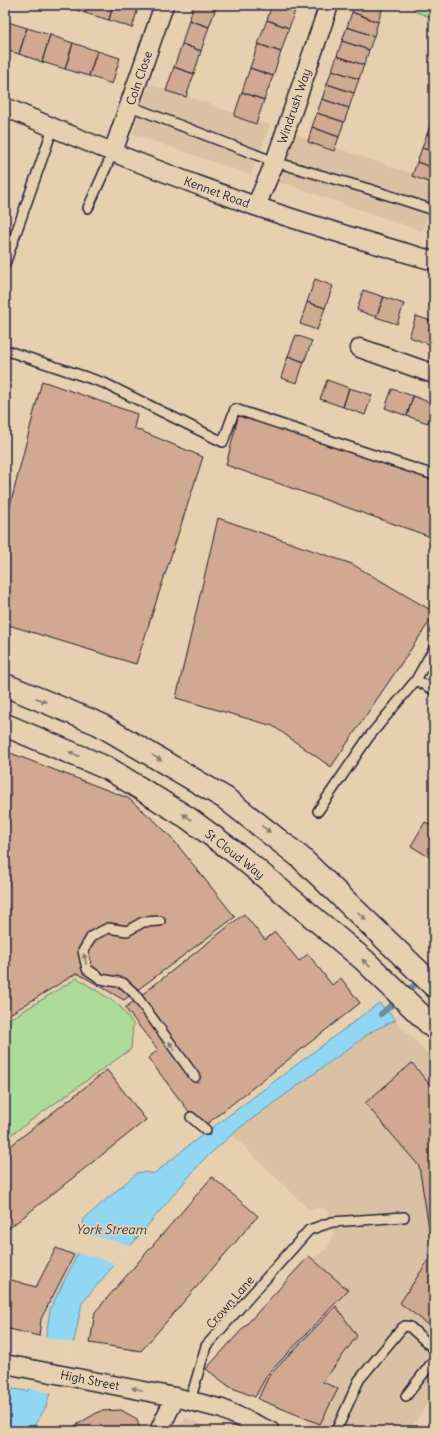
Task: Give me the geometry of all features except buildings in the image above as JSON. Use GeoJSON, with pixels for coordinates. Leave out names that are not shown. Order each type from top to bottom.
{"type":"FeatureCollection","features":[{"type":"Feature","properties":{"kind":"main road"},"geometry":{"type":"LineString","coordinates":[[5,686],[99,724],[225,798],[300,857],[434,986]]}},
{"type":"Feature","properties":{"kind":"main road","name":"St Cloud Way"},"geometry":{"type":"LineString","coordinates":[[5,725],[109,769],[188,818],[241,857],[364,960],[434,1028]]}},
{"type":"Feature","properties":{"kind":"street","name":"Coln Close"},"geometry":{"type":"LineString","coordinates":[[113,152],[164,5]]}},
{"type":"Feature","properties":{"kind":"street","name":"Windrush Way"},"geometry":{"type":"LineString","coordinates":[[256,206],[275,162],[328,5]]}},
{"type":"Feature","properties":{"kind":"street","name":"Kennet Road"},"geometry":{"type":"LineString","coordinates":[[5,107],[113,152],[256,206],[367,242],[434,261]]}},
{"type":"Feature","properties":{"kind":"street"},"geometry":{"type":"LineString","coordinates":[[360,348],[434,374]]}},
{"type":"Feature","properties":{"kind":"street","name":"High Street"},"geometry":{"type":"LineString","coordinates":[[5,1364],[183,1399],[222,1409],[270,1431]]}},
{"type":"Feature","properties":{"kind":"street"},"geometry":{"type":"LineString","coordinates":[[159,1431],[183,1399]]}},
{"type":"Feature","properties":{"kind":"lane"},"geometry":{"type":"LineString","coordinates":[[130,106],[275,162],[369,189],[434,210]]}},
{"type":"Feature","properties":{"kind":"lane"},"geometry":{"type":"LineString","coordinates":[[5,264],[53,128]]}},
{"type":"Feature","properties":{"kind":"lane"},"geometry":{"type":"LineString","coordinates":[[88,208],[113,152]]}},
{"type":"Feature","properties":{"kind":"lane"},"geometry":{"type":"LineString","coordinates":[[5,350],[104,383],[223,442],[235,409],[434,475]]}},
{"type":"Feature","properties":{"kind":"lane"},"geometry":{"type":"LineString","coordinates":[[318,811],[368,738],[416,680],[434,648]]}},
{"type":"Feature","properties":{"kind":"lane"},"geometry":{"type":"LineString","coordinates":[[416,680],[434,690]]}},
{"type":"Feature","properties":{"kind":"lane"},"geometry":{"type":"LineString","coordinates":[[160,921],[144,922],[127,931],[108,928],[92,936],[83,951],[87,969],[101,979],[123,982],[134,993],[195,1077]]}},
{"type":"Feature","properties":{"kind":"lane"},"geometry":{"type":"LineString","coordinates":[[190,1117],[206,1130]]}},
{"type":"Feature","properties":{"kind":"lane","name":"Crown Lane"},"geometry":{"type":"LineString","coordinates":[[183,1399],[206,1346],[309,1230],[332,1222],[404,1217]]}},
{"type":"Feature","properties":{"kind":"lane"},"geometry":{"type":"LineString","coordinates":[[336,1431],[359,1380],[402,1328],[405,1326],[410,1327],[434,1349]]}},
{"type":"Feature","properties":{"kind":"lane"},"geometry":{"type":"LineString","coordinates":[[406,1396],[434,1360]]}},
{"type":"Feature","properties":{"kind":"shaded area"},"geometry":{"type":"Polygon","coordinates":[[[147,83],[270,125],[251,175],[133,134],[147,83]]]}},
{"type":"Feature","properties":{"kind":"shaded area"},"geometry":{"type":"Polygon","coordinates":[[[292,133],[434,181],[434,215],[429,214],[422,231],[280,182],[292,133]]]}},
{"type":"Feature","properties":{"kind":"shaded area"},"geometry":{"type":"Polygon","coordinates":[[[390,1015],[434,1060],[434,1395],[409,1431],[324,1431],[261,1395],[215,1379],[210,1365],[299,1268],[327,1249],[333,1236],[331,1216],[323,1208],[308,1209],[229,1132],[390,1015]]]}},
{"type":"Feature","properties":{"kind":"shaded area"},"geometry":{"type":"Polygon","coordinates":[[[186,1418],[215,1431],[175,1431],[186,1418]]]}},
{"type":"Feature","properties":{"kind":"green space"},"geometry":{"type":"Polygon","coordinates":[[[415,5],[434,5],[434,18],[413,11],[415,5]]]}},
{"type":"Feature","properties":{"kind":"green space"},"geometry":{"type":"Polygon","coordinates":[[[77,978],[119,1005],[133,1024],[131,1049],[5,1139],[5,1020],[15,1016],[77,978]]]}},
{"type":"Feature","properties":{"kind":"water","name":"York Stream"},"geometry":{"type":"Polygon","coordinates":[[[379,1003],[396,1020],[374,1030],[241,1127],[203,1160],[82,1303],[74,1341],[49,1396],[46,1407],[33,1427],[27,1431],[5,1431],[5,1388],[28,1391],[46,1336],[50,1309],[86,1237],[83,1221],[86,1217],[137,1173],[155,1173],[188,1146],[379,1003]]]}},
{"type":"Feature","properties":{"kind":"pier"},"geometry":{"type":"Polygon","coordinates":[[[83,1233],[133,1246],[118,1264],[76,1252],[84,1236],[83,1233]]]}},
{"type":"Feature","properties":{"kind":"pier"},"geometry":{"type":"Polygon","coordinates":[[[43,1337],[75,1343],[52,1393],[26,1388],[43,1337]]]}},
{"type":"Feature","properties":{"kind":"waterway"},"geometry":{"type":"LineString","coordinates":[[381,1014],[434,968]]}}]}
